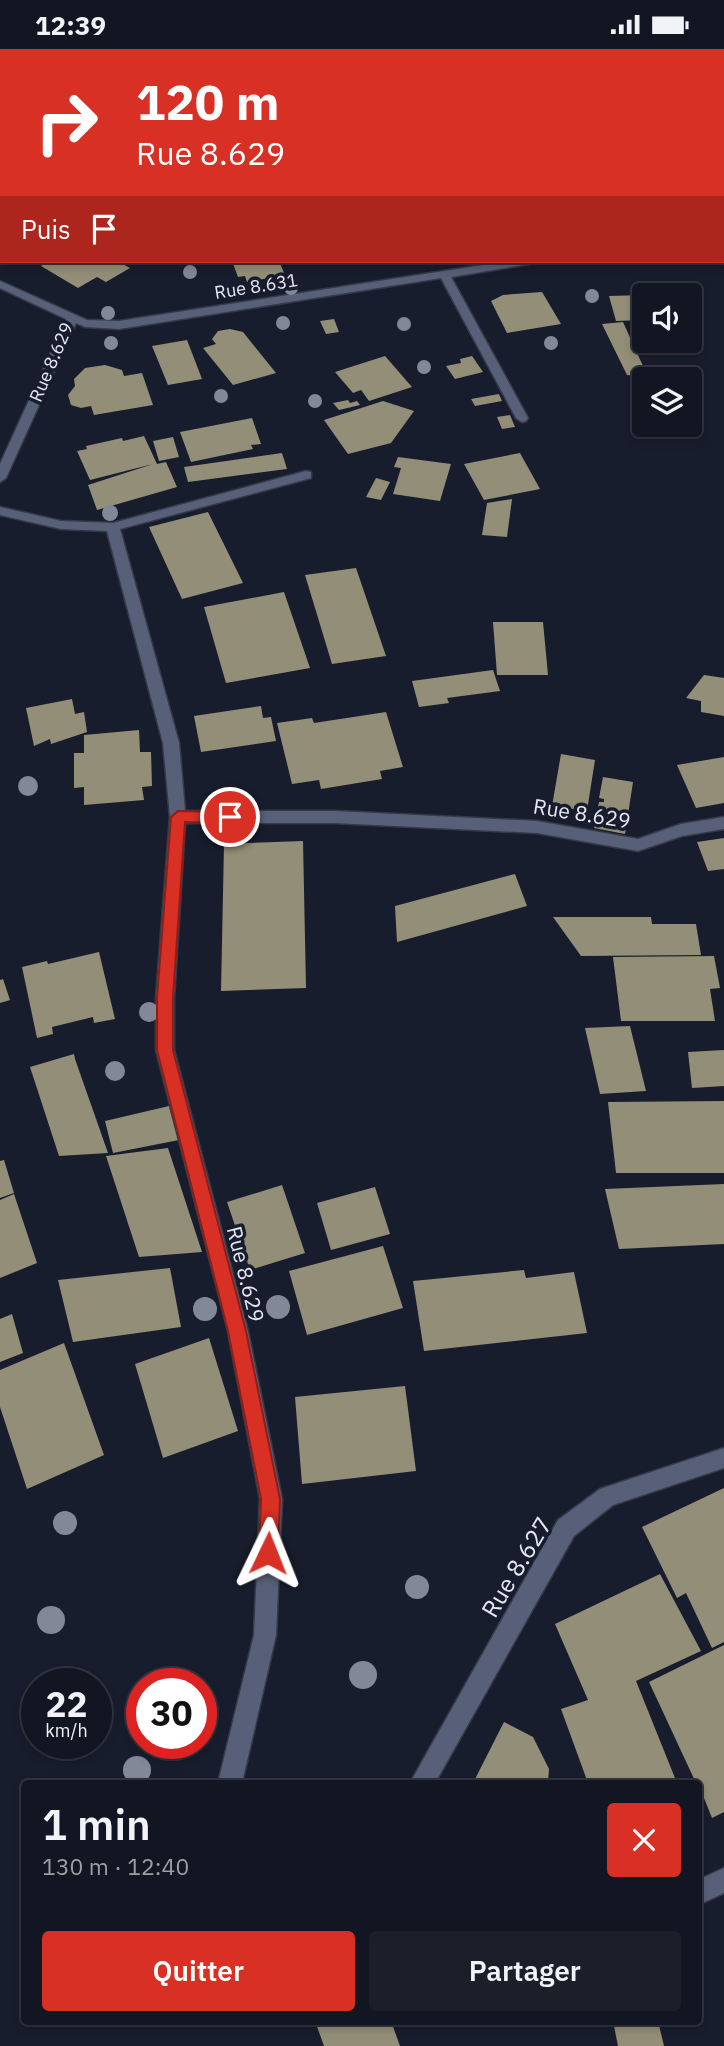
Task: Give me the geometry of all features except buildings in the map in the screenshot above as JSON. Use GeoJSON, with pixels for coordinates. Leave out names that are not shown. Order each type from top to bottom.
{"type":"FeatureCollection","features":[{"type":"Feature","properties":{"kind":"street","name":"Rue 8.631"},"geometry":{"type":"LineString","coordinates":[[72,318],[100,325],[119,325],[516,263]]}},
{"type":"Feature","properties":{"kind":"street"},"geometry":{"type":"LineString","coordinates":[[444,274],[522,418]]}},
{"type":"Feature","properties":{"kind":"street","name":"Rue 8.629"},"geometry":{"type":"LineString","coordinates":[[0,284],[72,318],[0,478]]}},
{"type":"Feature","properties":{"kind":"street"},"geometry":{"type":"LineString","coordinates":[[0,511],[61,525],[113,527],[306,475]]}},
{"type":"Feature","properties":{"kind":"street","name":"Rue 8.629"},"geometry":{"type":"LineString","coordinates":[[113,527],[168,731],[178,817],[165,998],[165,1050],[237,1331],[271,1499],[265,1635],[231,1780]]}},
{"type":"Feature","properties":{"kind":"street","name":"Rue 8.629"},"geometry":{"type":"LineString","coordinates":[[178,817],[335,817],[469,822],[537,827],[638,845],[681,830],[724,823]]}},
{"type":"Feature","properties":{"kind":"street","name":"Rue 8.627"},"geometry":{"type":"LineString","coordinates":[[424,1780],[566,1528],[607,1496],[724,1458]]}},
{"type":"Feature","properties":{"kind":"street"},"geometry":{"type":"LineString","coordinates":[[702,1891],[724,1880]]}},
{"type":"Feature","properties":{"kind":"route"},"geometry":{"type":"LineString","coordinates":[[230,817],[178,817],[165,998],[165,1050],[237,1331],[271,1499],[268,1553]]}}]}
